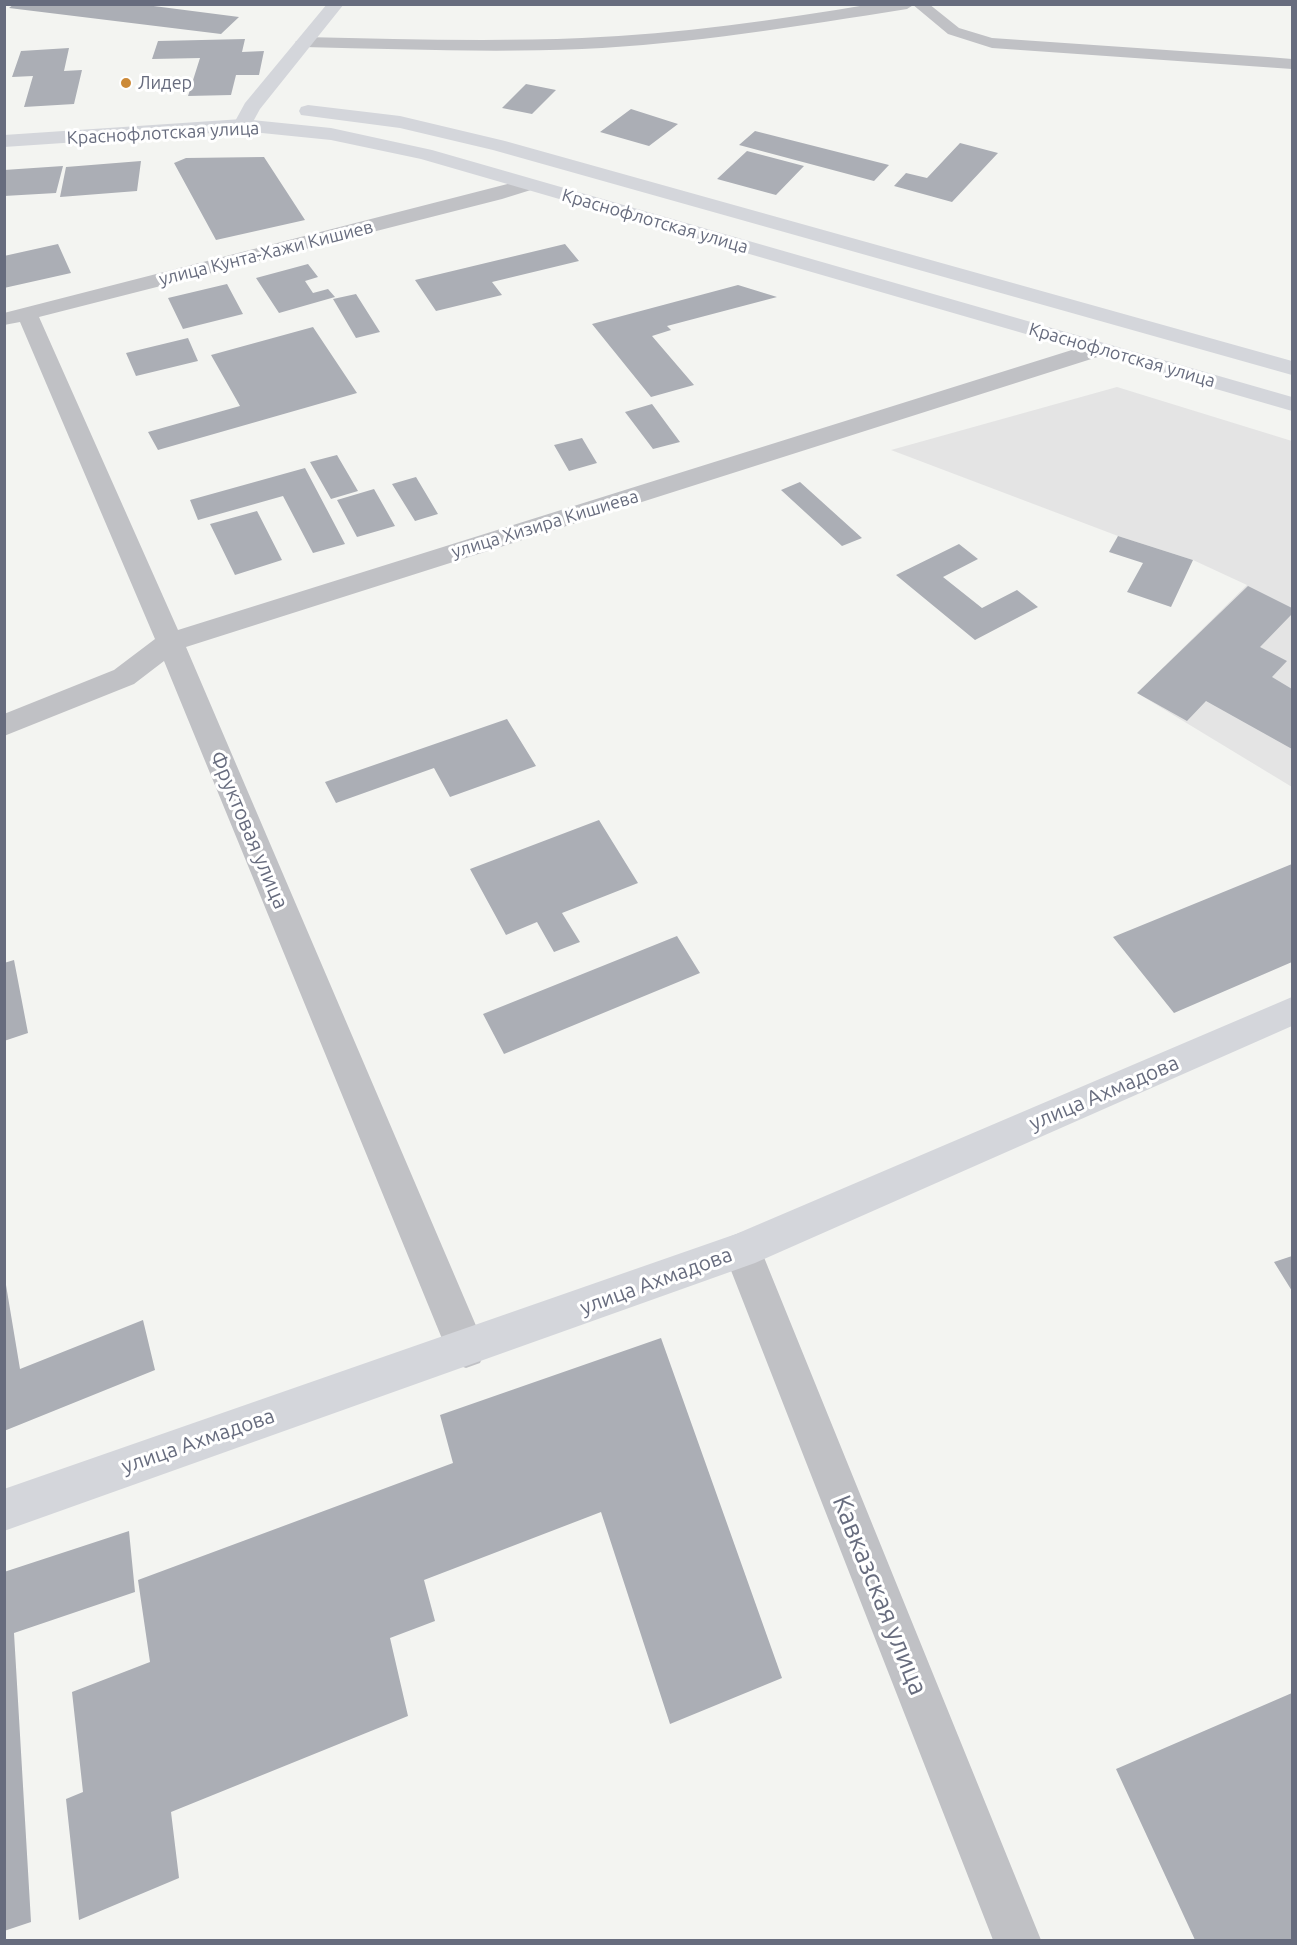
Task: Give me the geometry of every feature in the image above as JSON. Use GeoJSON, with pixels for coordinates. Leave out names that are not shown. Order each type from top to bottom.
{"type":"FeatureCollection","features":[{"type":"Feature","properties":{"kind":"main road"},"geometry":{"type":"LineString","coordinates":[[242,125],[252,107],[336,4]]}},
{"type":"Feature","properties":{"kind":"main road","name":"Краснофлотская улица"},"geometry":{"type":"LineString","coordinates":[[217,108],[273,108]]}},
{"type":"Feature","properties":{"kind":"main road","name":"Краснофлотская улица"},"geometry":{"type":"LineString","coordinates":[[295,109],[400,122],[477,140],[1293,368]]}},
{"type":"Feature","properties":{"kind":"main road","name":"Краснофлотская улица"},"geometry":{"type":"LineString","coordinates":[[4,141],[242,125],[355,139],[425,154],[1293,404]]}},
{"type":"Feature","properties":{"kind":"main road","name":"улица Ахмадова"},"geometry":{"type":"LineString","coordinates":[[4,1510],[742,1250],[1293,1011]]}},
{"type":"Feature","properties":{"kind":"street"},"geometry":{"type":"LineString","coordinates":[[304,42],[533,46],[623,42],[714,33],[907,4]]}},
{"type":"Feature","properties":{"kind":"street","name":"улица Кунта-Хажи Кишиев"},"geometry":{"type":"LineString","coordinates":[[16,316],[527,185]]}},
{"type":"Feature","properties":{"kind":"street","name":"Фруктовая улица"},"geometry":{"type":"LineString","coordinates":[[16,316],[170,642],[466,1349]]}},
{"type":"Feature","properties":{"kind":"street","name":"улица Хизира Кишиева"},"geometry":{"type":"LineString","coordinates":[[4,726],[124,677],[170,642],[1099,349]]}},
{"type":"Feature","properties":{"kind":"street","name":"Кавказская улица"},"geometry":{"type":"LineString","coordinates":[[742,1250],[1017,1941]]}},
{"type":"Feature","properties":{"kind":"lane"},"geometry":{"type":"LineString","coordinates":[[919,4],[943,25],[960,34],[983,41],[1017,46],[1170,53],[1293,64]]}},
{"type":"Feature","properties":{"kind":"shaded area"},"geometry":{"type":"Polygon","coordinates":[[[1117,387],[1292,441],[1292,787],[1137,693],[1247,585],[1193,560],[1118,536],[891,450],[1117,387]]]}},
{"type":"Feature","properties":{"kind":"building"},"geometry":{"type":"Polygon","coordinates":[[[14,4],[138,4],[239,17],[221,34],[9,8],[14,4]]]}},
{"type":"Feature","properties":{"kind":"building"},"geometry":{"type":"Polygon","coordinates":[[[245,39],[242,52],[264,51],[259,75],[236,75],[231,95],[188,96],[200,58],[152,59],[158,41],[245,39]]]}},
{"type":"Feature","properties":{"kind":"building"},"geometry":{"type":"Polygon","coordinates":[[[69,48],[64,71],[82,70],[74,104],[24,107],[33,76],[12,77],[21,51],[69,48]]]}},
{"type":"Feature","properties":{"kind":"building"},"geometry":{"type":"Polygon","coordinates":[[[526,84],[556,90],[532,114],[502,108],[526,84]]]}},
{"type":"Feature","properties":{"kind":"building"},"geometry":{"type":"Polygon","coordinates":[[[631,109],[678,124],[649,146],[600,132],[631,109]]]}},
{"type":"Feature","properties":{"kind":"building"},"geometry":{"type":"Polygon","coordinates":[[[755,131],[889,165],[874,181],[739,145],[755,131]]]}},
{"type":"Feature","properties":{"kind":"building"},"geometry":{"type":"Polygon","coordinates":[[[960,143],[998,153],[952,202],[894,186],[906,173],[927,178],[960,143]]]}},
{"type":"Feature","properties":{"kind":"building"},"geometry":{"type":"Polygon","coordinates":[[[747,151],[804,166],[776,195],[717,179],[747,151]]]}},
{"type":"Feature","properties":{"kind":"building"},"geometry":{"type":"Polygon","coordinates":[[[264,157],[305,220],[216,240],[174,163],[186,158],[264,157]]]}},
{"type":"Feature","properties":{"kind":"building"},"geometry":{"type":"Polygon","coordinates":[[[141,161],[137,191],[60,197],[66,167],[141,161]]]}},
{"type":"Feature","properties":{"kind":"building"},"geometry":{"type":"Polygon","coordinates":[[[63,166],[56,193],[4,196],[4,170],[63,166]]]}},
{"type":"Feature","properties":{"kind":"building"},"geometry":{"type":"Polygon","coordinates":[[[58,244],[71,273],[4,288],[4,256],[58,244]]]}},
{"type":"Feature","properties":{"kind":"building"},"geometry":{"type":"Polygon","coordinates":[[[565,244],[579,261],[492,282],[502,295],[436,311],[415,280],[565,244]]]}},
{"type":"Feature","properties":{"kind":"building"},"geometry":{"type":"Polygon","coordinates":[[[308,264],[318,277],[305,281],[313,293],[328,289],[335,297],[279,313],[256,278],[308,264]]]}},
{"type":"Feature","properties":{"kind":"building"},"geometry":{"type":"Polygon","coordinates":[[[227,284],[243,314],[183,329],[168,298],[227,284]]]}},
{"type":"Feature","properties":{"kind":"building"},"geometry":{"type":"Polygon","coordinates":[[[738,285],[777,297],[667,326],[671,330],[652,336],[694,385],[651,397],[592,324],[738,285]]]}},
{"type":"Feature","properties":{"kind":"building"},"geometry":{"type":"Polygon","coordinates":[[[356,294],[380,332],[356,338],[333,299],[356,294]]]}},
{"type":"Feature","properties":{"kind":"building"},"geometry":{"type":"Polygon","coordinates":[[[313,327],[357,393],[158,450],[148,432],[240,406],[211,355],[313,327]]]}},
{"type":"Feature","properties":{"kind":"building"},"geometry":{"type":"Polygon","coordinates":[[[188,338],[198,361],[136,376],[126,353],[188,338]]]}},
{"type":"Feature","properties":{"kind":"building"},"geometry":{"type":"Polygon","coordinates":[[[652,404],[680,442],[653,449],[625,412],[652,404]]]}},
{"type":"Feature","properties":{"kind":"building"},"geometry":{"type":"Polygon","coordinates":[[[582,438],[597,463],[569,471],[554,445],[582,438]]]}},
{"type":"Feature","properties":{"kind":"building"},"geometry":{"type":"Polygon","coordinates":[[[337,455],[358,491],[331,499],[310,462],[337,455]]]}},
{"type":"Feature","properties":{"kind":"building"},"geometry":{"type":"Polygon","coordinates":[[[305,468],[345,544],[313,553],[283,496],[198,520],[190,500],[305,468]]]}},
{"type":"Feature","properties":{"kind":"building"},"geometry":{"type":"Polygon","coordinates":[[[416,477],[438,514],[415,521],[392,484],[416,477]]]}},
{"type":"Feature","properties":{"kind":"building"},"geometry":{"type":"Polygon","coordinates":[[[800,482],[862,538],[842,546],[781,490],[800,482]]]}},
{"type":"Feature","properties":{"kind":"building"},"geometry":{"type":"Polygon","coordinates":[[[374,489],[395,526],[357,537],[337,500],[374,489]]]}},
{"type":"Feature","properties":{"kind":"building"},"geometry":{"type":"Polygon","coordinates":[[[257,511],[282,560],[235,575],[210,524],[257,511]]]}},
{"type":"Feature","properties":{"kind":"building"},"geometry":{"type":"Polygon","coordinates":[[[1118,536],[1193,560],[1171,607],[1127,592],[1143,563],[1109,552],[1118,536]]]}},
{"type":"Feature","properties":{"kind":"building"},"geometry":{"type":"Polygon","coordinates":[[[959,544],[978,559],[943,577],[982,608],[1017,590],[1038,607],[975,640],[896,575],[959,544]]]}},
{"type":"Feature","properties":{"kind":"building"},"geometry":{"type":"Polygon","coordinates":[[[1248,586],[1292,608],[1292,614],[1260,647],[1287,661],[1272,677],[1292,689],[1292,749],[1206,701],[1187,721],[1137,693],[1248,586]]]}},
{"type":"Feature","properties":{"kind":"building"},"geometry":{"type":"Polygon","coordinates":[[[507,719],[536,766],[450,797],[434,768],[336,803],[325,782],[507,719]]]}},
{"type":"Feature","properties":{"kind":"building"},"geometry":{"type":"Polygon","coordinates":[[[599,820],[638,883],[562,913],[580,942],[554,952],[537,922],[506,935],[470,869],[599,820]]]}},
{"type":"Feature","properties":{"kind":"building"},"geometry":{"type":"Polygon","coordinates":[[[1292,864],[1292,962],[1174,1013],[1113,937],[1292,864]]]}},
{"type":"Feature","properties":{"kind":"building"},"geometry":{"type":"Polygon","coordinates":[[[677,936],[700,973],[504,1054],[483,1014],[677,936]]]}},
{"type":"Feature","properties":{"kind":"building"},"geometry":{"type":"Polygon","coordinates":[[[14,960],[28,1033],[4,1041],[4,963],[14,960]]]}},
{"type":"Feature","properties":{"kind":"building"},"geometry":{"type":"Polygon","coordinates":[[[1292,1256],[1292,1291],[1274,1262],[1292,1256]]]}},
{"type":"Feature","properties":{"kind":"building"},"geometry":{"type":"Polygon","coordinates":[[[6,1285],[20,1369],[143,1320],[155,1370],[4,1431],[6,1285]]]}},
{"type":"Feature","properties":{"kind":"building"},"geometry":{"type":"Polygon","coordinates":[[[661,1338],[782,1678],[670,1724],[601,1512],[424,1580],[435,1621],[390,1638],[408,1716],[171,1812],[179,1878],[79,1920],[66,1799],[83,1792],[72,1692],[150,1662],[138,1580],[453,1463],[440,1415],[661,1338]]]}},
{"type":"Feature","properties":{"kind":"building"},"geometry":{"type":"Polygon","coordinates":[[[129,1531],[135,1592],[14,1633],[31,1922],[4,1931],[4,1572],[129,1531]]]}},
{"type":"Feature","properties":{"kind":"building"},"geometry":{"type":"Polygon","coordinates":[[[1292,1693],[1292,1940],[1195,1940],[1116,1769],[1292,1693]]]}},
{"type":"Feature","properties":{"kind":"place","name":"Лидер"},"geometry":{"type":"Point","coordinates":[126,83]}}]}
